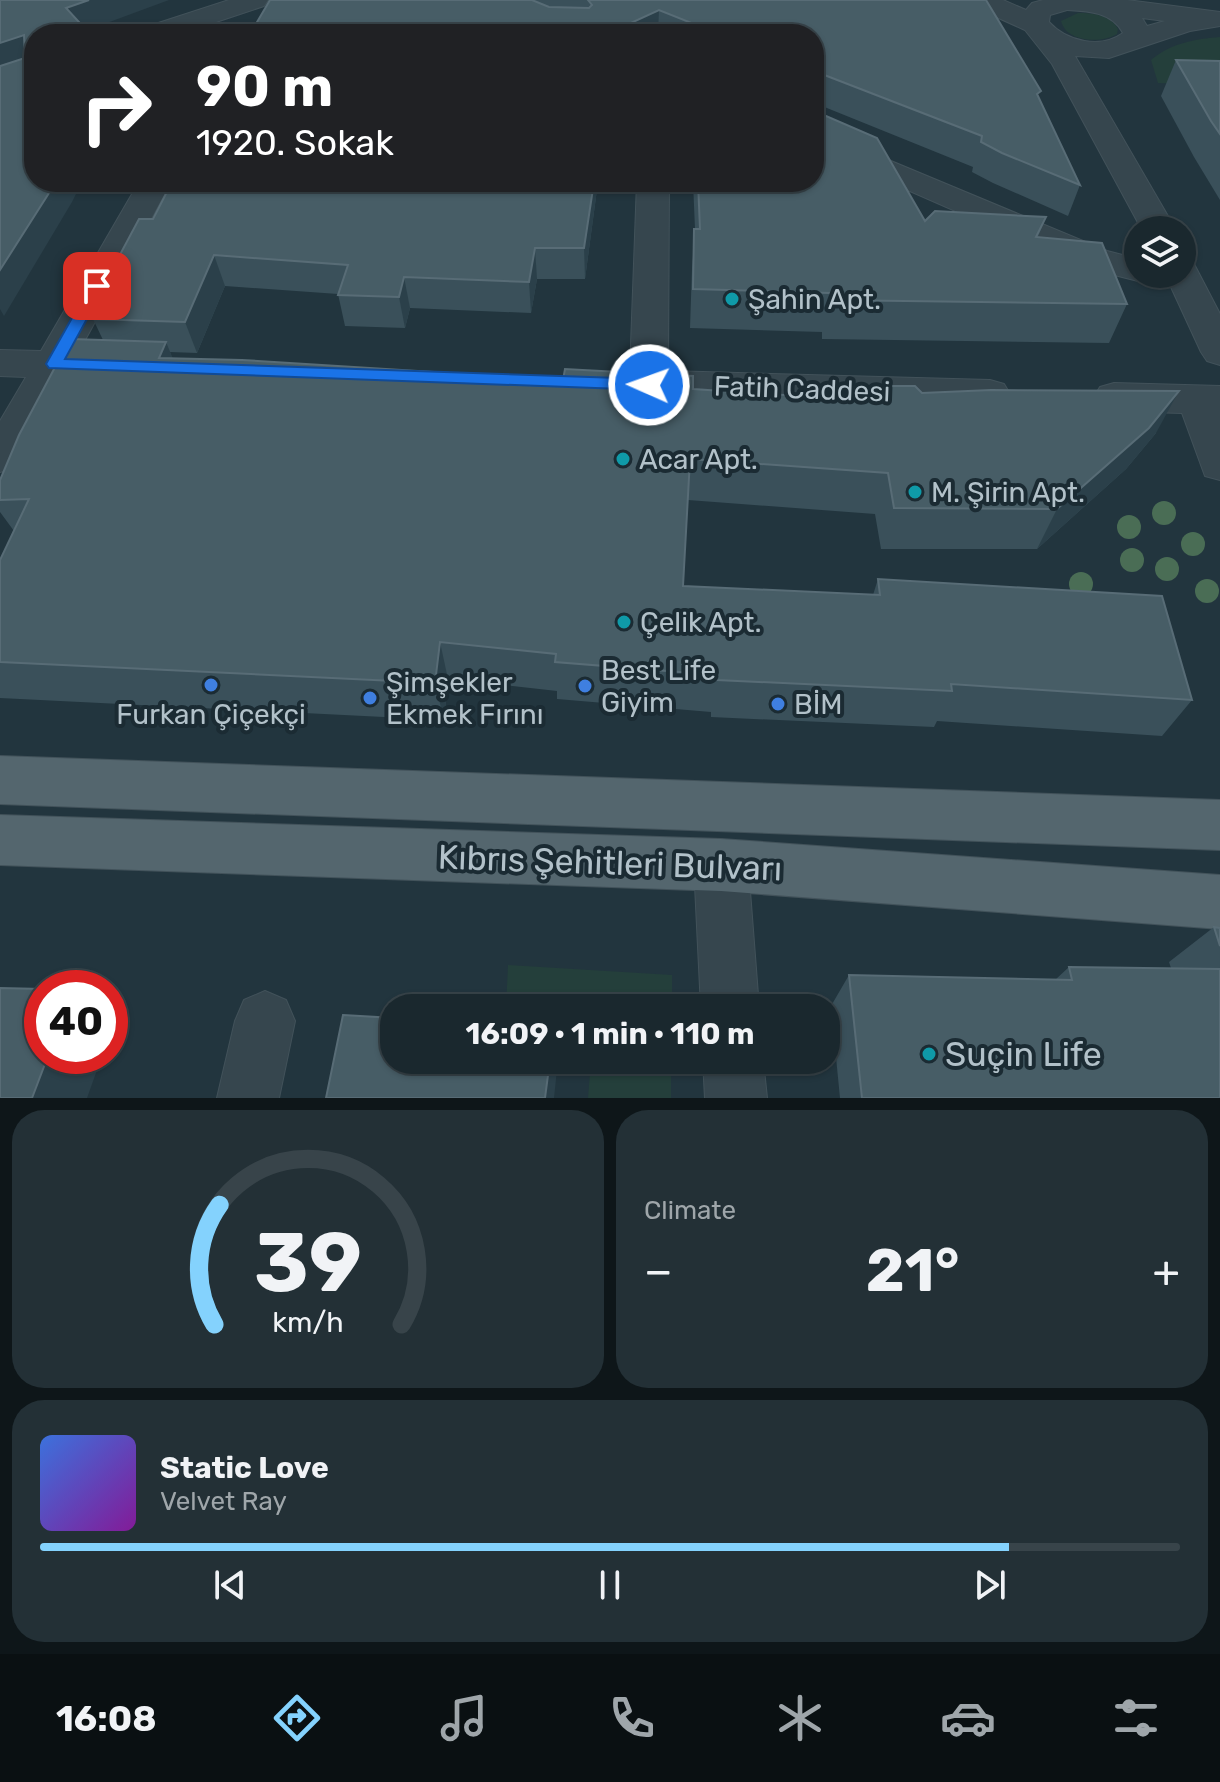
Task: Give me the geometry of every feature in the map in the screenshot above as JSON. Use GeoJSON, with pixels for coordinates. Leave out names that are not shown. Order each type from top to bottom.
{"type":"FeatureCollection","features":[{"type":"Feature","properties":{"kind":"main road","name":"Kıbrıs Şehitleri Bulvarı"},"geometry":{"type":"LineString","coordinates":[[0,780],[1220,825]]}},
{"type":"Feature","properties":{"kind":"main road","name":"Kıbrıs Şehitleri Bulvarı"},"geometry":{"type":"LineString","coordinates":[[0,840],[721,865],[1220,902]]}},
{"type":"Feature","properties":{"kind":"street"},"geometry":{"type":"LineString","coordinates":[[221,23],[255,0]]}},
{"type":"Feature","properties":{"kind":"street"},"geometry":{"type":"LineString","coordinates":[[981,0],[1038,28],[1051,39],[1081,49],[1113,49],[1217,13]]}},
{"type":"Feature","properties":{"kind":"street"},"geometry":{"type":"LineString","coordinates":[[1151,216],[1065,62],[1038,28],[1035,16],[1041,9],[1062,1],[1217,13]]}},
{"type":"Feature","properties":{"kind":"street"},"geometry":{"type":"LineString","coordinates":[[1099,5],[1127,17],[1137,33],[1109,80],[1119,157]]}},
{"type":"Feature","properties":{"kind":"street"},"geometry":{"type":"LineString","coordinates":[[824,142],[1095,259],[1124,266]]}},
{"type":"Feature","properties":{"kind":"street"},"geometry":{"type":"LineString","coordinates":[[0,457],[149,192]]}},
{"type":"Feature","properties":{"kind":"street"},"geometry":{"type":"LineString","coordinates":[[649,385],[653,192]]}},
{"type":"Feature","properties":{"kind":"street"},"geometry":{"type":"LineString","coordinates":[[1190,288],[1220,352]]}},
{"type":"Feature","properties":{"kind":"street"},"geometry":{"type":"LineString","coordinates":[[0,363],[148,368]]}},
{"type":"Feature","properties":{"kind":"street","name":"Fatih Caddesi"},"geometry":{"type":"LineString","coordinates":[[602,383],[1025,395]]}},
{"type":"Feature","properties":{"kind":"street"},"geometry":{"type":"LineString","coordinates":[[1071,396],[1208,400],[1220,465]]}},
{"type":"Feature","properties":{"kind":"street"},"geometry":{"type":"LineString","coordinates":[[721,865],[729,994]]}},
{"type":"Feature","properties":{"kind":"street"},"geometry":{"type":"LineString","coordinates":[[248,1098],[265,1021]]}},
{"type":"Feature","properties":{"kind":"street"},"geometry":{"type":"LineString","coordinates":[[734,1074],[736,1098]]}},
{"type":"Feature","properties":{"kind":"green space"},"geometry":{"type":"Polygon","coordinates":[[[1078,13],[1106,18],[1115,24],[1117,34],[1094,40],[1077,37],[1064,28],[1061,21],[1078,13]]]}},
{"type":"Feature","properties":{"kind":"green space"},"geometry":{"type":"Polygon","coordinates":[[[1220,37],[1220,85],[1158,83],[1151,60],[1159,54],[1184,43],[1220,37]]]}},
{"type":"Feature","properties":{"kind":"green space"},"geometry":{"type":"Polygon","coordinates":[[[508,965],[672,975],[672,994],[507,994],[508,965]]]}},
{"type":"Feature","properties":{"kind":"green space"},"geometry":{"type":"Polygon","coordinates":[[[590,1074],[671,1074],[671,1098],[588,1098],[590,1074]]]}},
{"type":"Feature","properties":{"kind":"building"},"geometry":{"type":"Polygon","coordinates":[[[0,0],[89,0],[66,8],[81,24],[24,24],[24,35],[0,43],[0,0]]]}},
{"type":"Feature","properties":{"kind":"building"},"geometry":{"type":"Polygon","coordinates":[[[270,0],[532,0],[549,7],[589,8],[592,5],[588,0],[986,0],[1041,91],[1037,94],[1080,185],[1002,153],[981,142],[982,136],[824,75],[824,24],[694,24],[659,10],[629,24],[256,24],[270,0]]]}},
{"type":"Feature","properties":{"kind":"building"},"geometry":{"type":"Polygon","coordinates":[[[24,58],[24,192],[50,192],[0,270],[0,66],[24,58]]]}},
{"type":"Feature","properties":{"kind":"building"},"geometry":{"type":"Polygon","coordinates":[[[1176,60],[1220,61],[1220,134],[1211,121],[1176,60]]]}},
{"type":"Feature","properties":{"kind":"building"},"geometry":{"type":"Polygon","coordinates":[[[824,115],[877,138],[925,221],[935,211],[1046,217],[1036,237],[1102,243],[1127,304],[830,300],[830,293],[693,289],[694,229],[700,229],[698,192],[824,192],[824,115]]]}},
{"type":"Feature","properties":{"kind":"building"},"geometry":{"type":"Polygon","coordinates":[[[167,192],[592,192],[584,248],[535,248],[529,282],[404,277],[399,297],[338,295],[348,265],[214,255],[185,322],[93,319],[106,294],[99,294],[139,219],[153,219],[167,192]]]}},
{"type":"Feature","properties":{"kind":"building"},"geometry":{"type":"Polygon","coordinates":[[[70,339],[166,342],[159,358],[242,360],[563,380],[565,369],[693,376],[693,389],[875,401],[872,386],[915,386],[922,393],[991,390],[1179,391],[1149,428],[1057,509],[894,508],[888,473],[690,459],[683,586],[880,595],[878,579],[1162,596],[1192,700],[951,684],[952,691],[717,680],[717,675],[555,662],[556,654],[440,642],[435,683],[0,662],[0,560],[29,499],[0,500],[0,480],[19,435],[70,339]]]}},
{"type":"Feature","properties":{"kind":"building"},"geometry":{"type":"Polygon","coordinates":[[[1214,927],[1220,928],[1220,946],[1214,927]]]}},
{"type":"Feature","properties":{"kind":"building"},"geometry":{"type":"Polygon","coordinates":[[[1069,967],[1220,969],[1220,1098],[862,1098],[849,975],[1072,980],[1069,967]]]}},
{"type":"Feature","properties":{"kind":"building"},"geometry":{"type":"Polygon","coordinates":[[[0,988],[24,989],[24,1074],[41,1074],[32,1098],[0,1098],[0,988]]]}},
{"type":"Feature","properties":{"kind":"building"},"geometry":{"type":"Polygon","coordinates":[[[343,1015],[380,1017],[380,1074],[548,1074],[545,1098],[326,1098],[343,1015]]]}},
{"type":"Feature","properties":{"kind":"place","name":"Şahin Apt."},"geometry":{"type":"Point","coordinates":[732,299]}},
{"type":"Feature","properties":{"kind":"place","name":"Acar Apt."},"geometry":{"type":"Point","coordinates":[623,459]}},
{"type":"Feature","properties":{"kind":"place","name":"M. Şirin Apt."},"geometry":{"type":"Point","coordinates":[915,492]}},
{"type":"Feature","properties":{"kind":"place","name":"Çelik Apt."},"geometry":{"type":"Point","coordinates":[624,622]}},
{"type":"Feature","properties":{"kind":"place","name":"Furkan Çiçekçi"},"geometry":{"type":"Point","coordinates":[211,685]}},
{"type":"Feature","properties":{"kind":"place","name":"Best Life Giyim"},"geometry":{"type":"Point","coordinates":[585,686]}},
{"type":"Feature","properties":{"kind":"place","name":"Şimşekler Ekmek Fırını"},"geometry":{"type":"Point","coordinates":[370,698]}},
{"type":"Feature","properties":{"kind":"place","name":"BİM"},"geometry":{"type":"Point","coordinates":[778,704]}},
{"type":"Feature","properties":{"kind":"place","name":"Suçin Life"},"geometry":{"type":"Point","coordinates":[929,1054]}},
{"type":"Feature","properties":{"kind":"route"},"geometry":{"type":"LineString","coordinates":[[97,286],[54,364],[649,385]]}}]}
